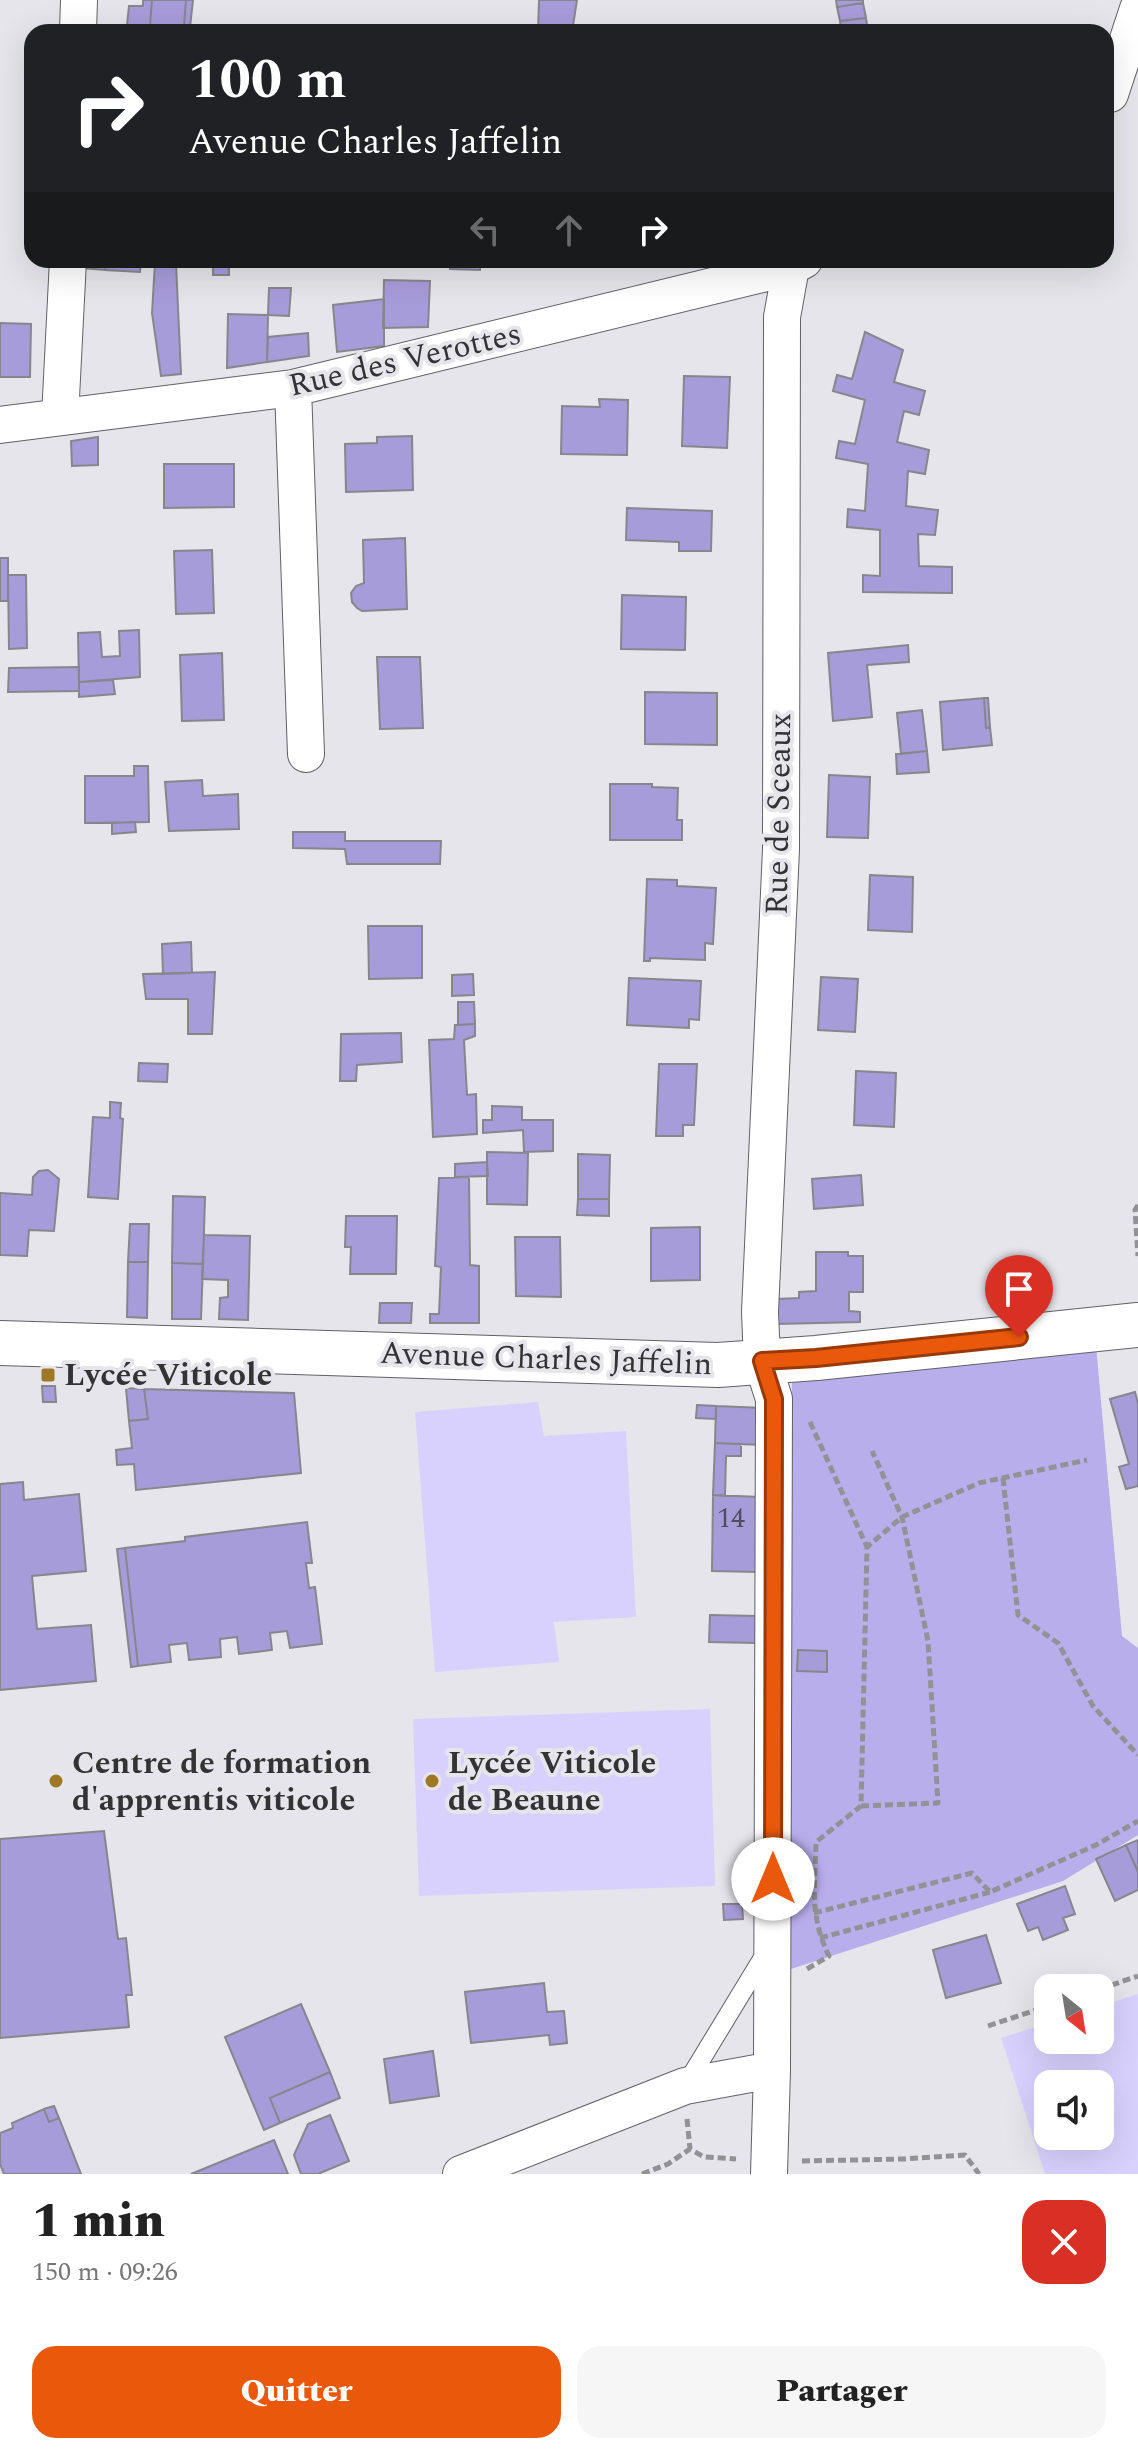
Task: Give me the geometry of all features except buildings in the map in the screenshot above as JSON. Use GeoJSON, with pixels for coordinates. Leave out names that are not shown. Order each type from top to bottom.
{"type":"FeatureCollection","features":[{"type":"Feature","properties":{"kind":"main road","name":"Avenue Charles Jaffelin"},"geometry":{"type":"LineString","coordinates":[[0,1343],[709,1365],[816,1358],[1138,1325]]}},
{"type":"Feature","properties":{"kind":"street"},"geometry":{"type":"LineString","coordinates":[[78,24],[79,0]]}},
{"type":"Feature","properties":{"kind":"street"},"geometry":{"type":"LineString","coordinates":[[1118,94],[1138,9]]}},
{"type":"Feature","properties":{"kind":"street"},"geometry":{"type":"LineString","coordinates":[[60,417],[68,268]]}},
{"type":"Feature","properties":{"kind":"street","name":"Rue des Verottes"},"geometry":{"type":"LineString","coordinates":[[0,425],[293,388],[782,268]]}},
{"type":"Feature","properties":{"kind":"street","name":"Rue de Sceaux"},"geometry":{"type":"LineString","coordinates":[[770,2168],[774,1399],[762,1361],[760,1312],[781,849],[782,317],[797,268]]}},
{"type":"Feature","properties":{"kind":"street"},"geometry":{"type":"LineString","coordinates":[[293,388],[306,754]]}},
{"type":"Feature","properties":{"kind":"street"},"geometry":{"type":"LineString","coordinates":[[461,2174],[685,2086],[772,2070]]}},
{"type":"Feature","properties":{"kind":"lane"},"geometry":{"type":"LineString","coordinates":[[685,2086],[773,1942]]}},
{"type":"Feature","properties":{"kind":"path"},"geometry":{"type":"LineString","coordinates":[[1138,1205],[1135,1210],[1138,1256]]}},
{"type":"Feature","properties":{"kind":"path"},"geometry":{"type":"LineString","coordinates":[[805,1412],[867,1547],[861,1806]]}},
{"type":"Feature","properties":{"kind":"path"},"geometry":{"type":"LineString","coordinates":[[872,1451],[902,1517],[928,1641],[938,1803],[861,1806],[816,1842],[814,1913],[820,1938],[990,1892],[1096,1845],[1138,1821]]}},
{"type":"Feature","properties":{"kind":"path"},"geometry":{"type":"LineString","coordinates":[[867,1547],[902,1517],[979,1483],[1087,1460]]}},
{"type":"Feature","properties":{"kind":"path"},"geometry":{"type":"LineString","coordinates":[[1003,1478],[1018,1615],[1058,1643],[1093,1706],[1138,1755]]}},
{"type":"Feature","properties":{"kind":"path"},"geometry":{"type":"LineString","coordinates":[[814,1913],[972,1873],[990,1892]]}},
{"type":"Feature","properties":{"kind":"path"},"geometry":{"type":"LineString","coordinates":[[1114,1984],[1138,1976]]}},
{"type":"Feature","properties":{"kind":"path"},"geometry":{"type":"LineString","coordinates":[[988,2026],[1034,2011]]}},
{"type":"Feature","properties":{"kind":"path"},"geometry":{"type":"LineString","coordinates":[[685,2086],[690,2149]]}},
{"type":"Feature","properties":{"kind":"path"},"geometry":{"type":"LineString","coordinates":[[690,2149],[704,2157],[770,2168],[965,2155],[979,2174]]}},
{"type":"Feature","properties":{"kind":"path"},"geometry":{"type":"LineString","coordinates":[[642,2174],[668,2164],[690,2149]]}},
{"type":"Feature","properties":{"kind":"shaded area"},"geometry":{"type":"Polygon","coordinates":[[[1096,1345],[1122,1636],[1138,1648],[1138,1835],[1063,1881],[788,1970],[792,1373],[1096,1345]]]}},
{"type":"Feature","properties":{"kind":"shaded area"},"geometry":{"type":"Polygon","coordinates":[[[538,1402],[544,1436],[626,1431],[636,1617],[554,1622],[559,1662],[435,1672],[415,1412],[538,1402]]]}},
{"type":"Feature","properties":{"kind":"shaded area"},"geometry":{"type":"Polygon","coordinates":[[[710,1709],[715,1886],[419,1896],[413,1719],[710,1709]]]}},
{"type":"Feature","properties":{"kind":"shaded area"},"geometry":{"type":"Polygon","coordinates":[[[1138,1994],[1138,2174],[1045,2174],[1037,2150],[1114,2150],[1114,2070],[1034,2070],[1034,2140],[1001,2038],[1034,2027],[1034,2054],[1114,2054],[1114,2002],[1138,1994]]]}},
{"type":"Feature","properties":{"kind":"place","name":"Lycée Viticole"},"geometry":{"type":"Point","coordinates":[48,1375]}},
{"type":"Feature","properties":{"kind":"place","name":"Centre de formation d'apprentis viticole"},"geometry":{"type":"Point","coordinates":[56,1781]}},
{"type":"Feature","properties":{"kind":"place","name":"Lycée Viticole de Beaune"},"geometry":{"type":"Point","coordinates":[432,1781]}},
{"type":"Feature","properties":{"kind":"route"},"geometry":{"type":"LineString","coordinates":[[773,1879],[774,1399],[762,1361],[1019,1337]]}}]}
